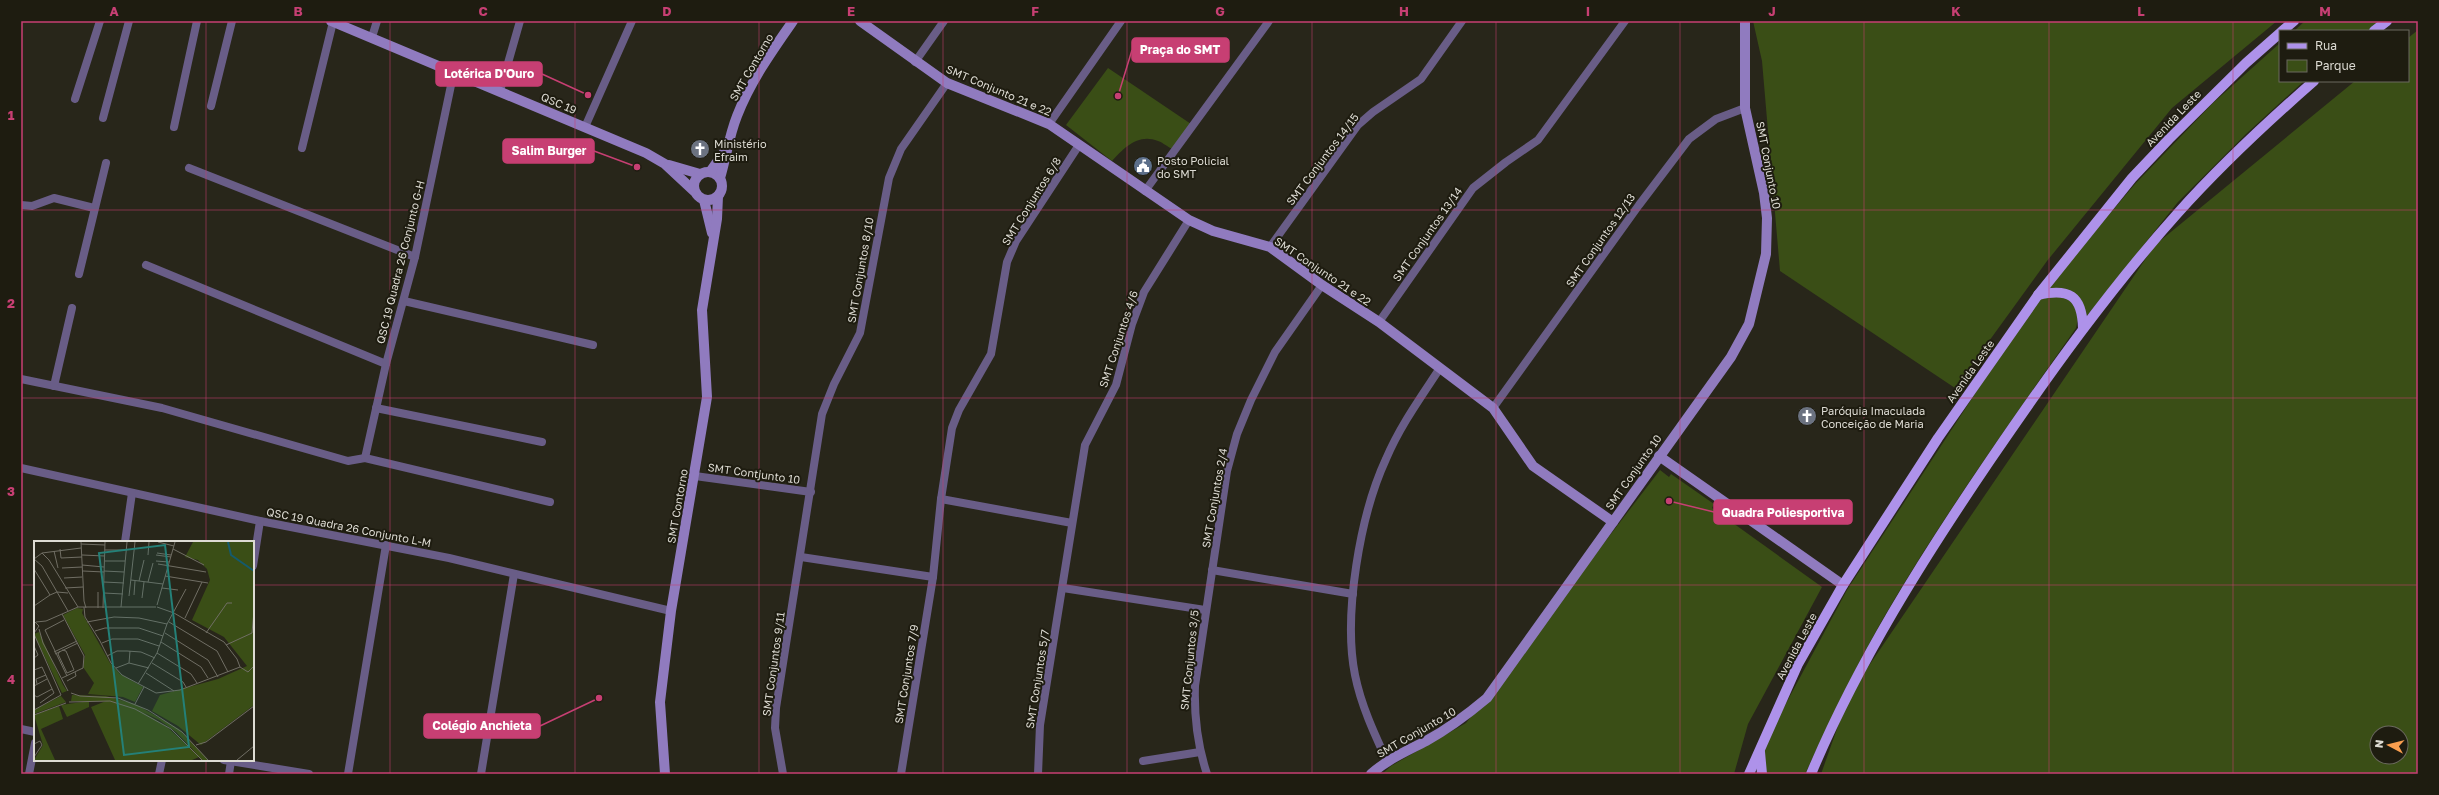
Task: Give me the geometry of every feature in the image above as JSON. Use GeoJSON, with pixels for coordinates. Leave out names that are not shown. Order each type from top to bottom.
{"type":"FeatureCollection","features":[{"type":"Feature","properties":{"kind":"main road"},"geometry":{"type":"LineString","coordinates":[[2283,30],[2294,21]]}},
{"type":"Feature","properties":{"kind":"main road"},"geometry":{"type":"LineString","coordinates":[[2375,30],[2387,21]]}},
{"type":"Feature","properties":{"kind":"main road","name":"Avenida Leste"},"geometry":{"type":"LineString","coordinates":[[1749,774],[1798,664],[1843,585],[1938,438],[2038,295],[2132,178],[2164,144],[2246,63],[2279,34]]}},
{"type":"Feature","properties":{"kind":"main road"},"geometry":{"type":"LineString","coordinates":[[1811,774],[1855,680],[1903,596],[1962,502],[2083,328],[2177,214],[2266,123],[2313,82]]}},
{"type":"Feature","properties":{"kind":"main road"},"geometry":{"type":"LineString","coordinates":[[2038,295],[2060,292],[2070,294],[2078,302],[2083,312],[2083,328]]}},
{"type":"Feature","properties":{"kind":"main road"},"geometry":{"type":"LineString","coordinates":[[1760,748],[1762,774]]}},
{"type":"Feature","properties":{"kind":"street"},"geometry":{"type":"LineString","coordinates":[[75,99],[100,21]]}},
{"type":"Feature","properties":{"kind":"street"},"geometry":{"type":"LineString","coordinates":[[103,118],[129,21]]}},
{"type":"Feature","properties":{"kind":"street"},"geometry":{"type":"LineString","coordinates":[[174,127],[197,21]]}},
{"type":"Feature","properties":{"kind":"street"},"geometry":{"type":"LineString","coordinates":[[211,106],[232,21]]}},
{"type":"Feature","properties":{"kind":"street"},"geometry":{"type":"LineString","coordinates":[[302,148],[332,21]]}},
{"type":"Feature","properties":{"kind":"street","name":"QSC 19"},"geometry":{"type":"LineString","coordinates":[[332,21],[646,153],[665,164],[694,191]]}},
{"type":"Feature","properties":{"kind":"street"},"geometry":{"type":"LineString","coordinates":[[372,37],[377,21]]}},
{"type":"Feature","properties":{"kind":"street"},"geometry":{"type":"LineString","coordinates":[[500,91],[520,21]]}},
{"type":"Feature","properties":{"kind":"street"},"geometry":{"type":"LineString","coordinates":[[585,127],[632,21]]}},
{"type":"Feature","properties":{"kind":"street","name":"SMT Contorno"},"geometry":{"type":"LineString","coordinates":[[720,178],[737,116],[748,90],[793,21]]}},
{"type":"Feature","properties":{"kind":"street","name":"SMT Conjunto 21 e 22"},"geometry":{"type":"LineString","coordinates":[[860,21],[915,62],[947,83],[1049,124],[1189,220],[1213,231],[1270,247],[1322,285],[1379,322],[1493,408],[1533,466],[1613,522]]}},
{"type":"Feature","properties":{"kind":"street"},"geometry":{"type":"LineString","coordinates":[[915,62],[944,21]]}},
{"type":"Feature","properties":{"kind":"street"},"geometry":{"type":"LineString","coordinates":[[1049,124],[1121,21]]}},
{"type":"Feature","properties":{"kind":"street"},"geometry":{"type":"LineString","coordinates":[[1145,191],[1269,21]]}},
{"type":"Feature","properties":{"kind":"street","name":"SMT Conjuntos 14/15"},"geometry":{"type":"LineString","coordinates":[[1270,247],[1358,125],[1373,112],[1421,79],[1462,21]]}},
{"type":"Feature","properties":{"kind":"street","name":"SMT Conjuntos 13/14"},"geometry":{"type":"LineString","coordinates":[[1379,322],[1473,188],[1506,162],[1538,140],[1625,21]]}},
{"type":"Feature","properties":{"kind":"street"},"geometry":{"type":"LineString","coordinates":[[1744,21],[1745,108]]}},
{"type":"Feature","properties":{"kind":"street","name":"QSC 19 Quadra 26 Conjunto G-H"},"geometry":{"type":"LineString","coordinates":[[365,458],[386,364],[415,257],[454,71]]}},
{"type":"Feature","properties":{"kind":"street","name":"SMT Conjuntos 8/10"},"geometry":{"type":"LineString","coordinates":[[801,557],[822,414],[834,384],[860,333],[889,178],[901,149],[947,83]]}},
{"type":"Feature","properties":{"kind":"street","name":"SMT Conjuntos 12/13"},"geometry":{"type":"LineString","coordinates":[[1493,408],[1651,188],[1689,139],[1716,119],[1745,108]]}},
{"type":"Feature","properties":{"kind":"street","name":"SMT Conjunto 10"},"geometry":{"type":"LineString","coordinates":[[1371,774],[1387,761],[1464,718],[1487,698],[1731,357],[1749,324],[1759,289],[1766,254],[1767,218],[1764,193],[1745,108]]}},
{"type":"Feature","properties":{"kind":"street","name":"SMT Conjuntos 6/8"},"geometry":{"type":"LineString","coordinates":[[933,577],[941,499],[952,428],[959,410],[991,354],[1007,262],[1016,241],[1079,145]]}},
{"type":"Feature","properties":{"kind":"street","name":"SMT Contorno"},"geometry":{"type":"LineString","coordinates":[[705,173],[727,150]]}},
{"type":"Feature","properties":{"kind":"street"},"geometry":{"type":"LineString","coordinates":[[79,274],[106,163]]}},
{"type":"Feature","properties":{"kind":"street","name":"QSC 19"},"geometry":{"type":"LineString","coordinates":[[665,164],[705,173]]}},
{"type":"Feature","properties":{"kind":"street"},"geometry":{"type":"LineString","coordinates":[[189,168],[415,257]]}},
{"type":"Feature","properties":{"kind":"street"},"geometry":{"type":"LineString","coordinates":[[705,173],[720,178],[722,189],[718,196],[712,200],[704,200],[694,191],[694,182],[705,173]]}},
{"type":"Feature","properties":{"kind":"street","name":"SMT Contorno"},"geometry":{"type":"LineString","coordinates":[[665,774],[660,702],[671,611],[695,476],[707,397],[702,310],[718,212],[718,196]]}},
{"type":"Feature","properties":{"kind":"street"},"geometry":{"type":"LineString","coordinates":[[21,205],[32,206],[54,198],[94,208]]}},
{"type":"Feature","properties":{"kind":"street","name":"SMT Contorno"},"geometry":{"type":"LineString","coordinates":[[704,200],[711,227],[712,243]]}},
{"type":"Feature","properties":{"kind":"street","name":"SMT Conjuntos 4/6"},"geometry":{"type":"LineString","coordinates":[[1063,588],[1085,445],[1116,385],[1137,308],[1144,292],[1189,220]]}},
{"type":"Feature","properties":{"kind":"street"},"geometry":{"type":"LineString","coordinates":[[146,265],[386,364]]}},
{"type":"Feature","properties":{"kind":"street","name":"SMT Conjuntos 2/4"},"geometry":{"type":"LineString","coordinates":[[1212,570],[1227,471],[1237,434],[1251,400],[1275,352],[1322,285]]}},
{"type":"Feature","properties":{"kind":"street"},"geometry":{"type":"LineString","coordinates":[[404,301],[593,345]]}},
{"type":"Feature","properties":{"kind":"street"},"geometry":{"type":"LineString","coordinates":[[54,386],[72,308]]}},
{"type":"Feature","properties":{"kind":"street"},"geometry":{"type":"LineString","coordinates":[[1387,761],[1370,723],[1355,676],[1350,646],[1353,594],[1364,531],[1385,459],[1405,421],[1440,368]]}},
{"type":"Feature","properties":{"kind":"street"},"geometry":{"type":"LineString","coordinates":[[21,379],[162,408],[348,461],[365,458],[550,502]]}},
{"type":"Feature","properties":{"kind":"street"},"geometry":{"type":"LineString","coordinates":[[376,408],[542,442]]}},
{"type":"Feature","properties":{"kind":"street"},"geometry":{"type":"LineString","coordinates":[[1659,456],[1843,585]]}},
{"type":"Feature","properties":{"kind":"street","name":"QSC 19 Quadra 26 Conjunto L-M"},"geometry":{"type":"LineString","coordinates":[[21,468],[260,521],[386,546],[514,574],[671,611]]}},
{"type":"Feature","properties":{"kind":"street","name":"SMT Contjunto 10"},"geometry":{"type":"LineString","coordinates":[[695,476],[811,492]]}},
{"type":"Feature","properties":{"kind":"street"},"geometry":{"type":"LineString","coordinates":[[125,541],[132,492]]}},
{"type":"Feature","properties":{"kind":"street"},"geometry":{"type":"LineString","coordinates":[[941,499],[1072,523]]}},
{"type":"Feature","properties":{"kind":"street"},"geometry":{"type":"LineString","coordinates":[[254,560],[260,521]]}},
{"type":"Feature","properties":{"kind":"street"},"geometry":{"type":"LineString","coordinates":[[348,774],[386,546]]}},
{"type":"Feature","properties":{"kind":"street"},"geometry":{"type":"LineString","coordinates":[[801,557],[933,577]]}},
{"type":"Feature","properties":{"kind":"street","name":"SMT Conjuntos 9/11"},"geometry":{"type":"LineString","coordinates":[[782,774],[775,728],[776,708],[801,557]]}},
{"type":"Feature","properties":{"kind":"street"},"geometry":{"type":"LineString","coordinates":[[1212,570],[1353,594]]}},
{"type":"Feature","properties":{"kind":"street","name":"SMT Conjuntos 3/5"},"geometry":{"type":"LineString","coordinates":[[1207,774],[1200,752],[1194,719],[1195,686],[1212,570]]}},
{"type":"Feature","properties":{"kind":"street"},"geometry":{"type":"LineString","coordinates":[[480,774],[514,574]]}},
{"type":"Feature","properties":{"kind":"street","name":"SMT Conjuntos 7/9"},"geometry":{"type":"LineString","coordinates":[[901,774],[933,577]]}},
{"type":"Feature","properties":{"kind":"street"},"geometry":{"type":"LineString","coordinates":[[1063,588],[1205,610]]}},
{"type":"Feature","properties":{"kind":"street","name":"SMT Conjuntos 5/7"},"geometry":{"type":"LineString","coordinates":[[1038,774],[1040,725],[1063,588]]}},
{"type":"Feature","properties":{"kind":"street"},"geometry":{"type":"LineString","coordinates":[[21,729],[34,732]]}},
{"type":"Feature","properties":{"kind":"street"},"geometry":{"type":"LineString","coordinates":[[29,774],[34,748]]}},
{"type":"Feature","properties":{"kind":"street"},"geometry":{"type":"LineString","coordinates":[[1143,761],[1200,752]]}},
{"type":"Feature","properties":{"kind":"street"},"geometry":{"type":"LineString","coordinates":[[159,774],[162,761]]}},
{"type":"Feature","properties":{"kind":"street"},"geometry":{"type":"LineString","coordinates":[[229,774],[227,761],[309,774]]}},
{"type":"Feature","properties":{"kind":"green space"},"geometry":{"type":"Polygon","coordinates":[[[1753,21],[2277,21],[2172,108],[2047,261],[1955,388],[1780,271],[1762,61],[1753,21]]]}},
{"type":"Feature","properties":{"kind":"green space"},"geometry":{"type":"Polygon","coordinates":[[[2305,21],[2385,21],[2372,30],[2295,30],[2305,21]]]}},
{"type":"Feature","properties":{"kind":"green space"},"geometry":{"type":"Polygon","coordinates":[[[2418,30],[2418,774],[1821,774],[1849,695],[2155,245],[2354,82],[2409,82],[2409,37],[2418,30]]]}},
{"type":"Feature","properties":{"kind":"green space"},"geometry":{"type":"Polygon","coordinates":[[[2279,44],[2279,82],[2303,82],[2246,134],[2178,202],[2078,327],[2080,314],[2076,299],[2047,288],[2135,184],[2213,103],[2279,44]]]}},
{"type":"Feature","properties":{"kind":"green space"},"geometry":{"type":"Polygon","coordinates":[[[1108,68],[1191,124],[1173,149],[1151,139],[1138,140],[1121,151],[1112,161],[1066,125],[1108,68]]]}},
{"type":"Feature","properties":{"kind":"green space"},"geometry":{"type":"Polygon","coordinates":[[[2065,290],[2079,314],[2076,328],[2005,429],[1915,565],[1859,663],[1806,772],[1803,774],[1760,774],[1761,750],[1847,590],[2040,294],[2065,290]]]}},
{"type":"Feature","properties":{"kind":"green space"},"geometry":{"type":"Polygon","coordinates":[[[1660,470],[1669,477],[1671,474],[1714,504],[1712,508],[1822,587],[1748,724],[1734,774],[1382,774],[1391,766],[1466,723],[1660,470]]]}},
{"type":"Feature","properties":{"kind":"place","name":"Lotérica D'Ouro"},"geometry":{"type":"Point","coordinates":[588,95]}},
{"type":"Feature","properties":{"kind":"place","name":"Praça do SMT"},"geometry":{"type":"Point","coordinates":[1118,96]}},
{"type":"Feature","properties":{"kind":"place","name":"Ministério Efraim"},"geometry":{"type":"Point","coordinates":[700,149]}},
{"type":"Feature","properties":{"kind":"place","name":"Posto Policial do SMT"},"geometry":{"type":"Point","coordinates":[1143,166]}},
{"type":"Feature","properties":{"kind":"place","name":"Salim Burger"},"geometry":{"type":"Point","coordinates":[637,167]}},
{"type":"Feature","properties":{"kind":"place","name":"Paróquia Imaculada Conceição de Maria"},"geometry":{"type":"Point","coordinates":[1807,416]}},
{"type":"Feature","properties":{"kind":"place","name":"Quadra Poliesportiva"},"geometry":{"type":"Point","coordinates":[1669,501]}},
{"type":"Feature","properties":{"kind":"place","name":"Colégio Anchieta"},"geometry":{"type":"Point","coordinates":[599,698]}}]}
